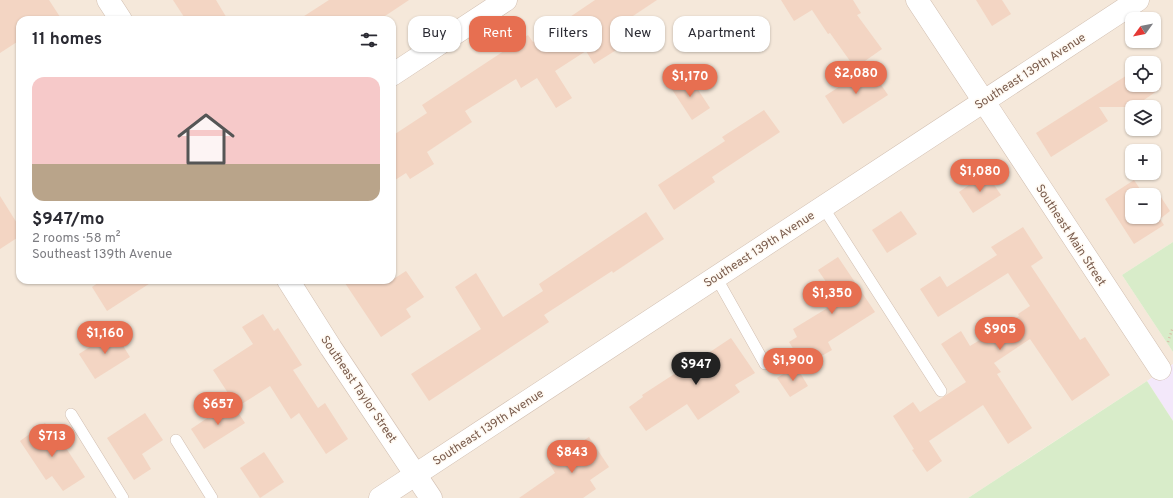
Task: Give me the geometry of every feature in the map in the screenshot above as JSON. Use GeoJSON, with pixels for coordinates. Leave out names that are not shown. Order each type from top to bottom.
{"type":"FeatureCollection","features":[{"type":"Feature","properties":{"kind":"street"},"geometry":{"type":"LineString","coordinates":[[108,0],[118,16]]}},
{"type":"Feature","properties":{"kind":"street"},"geometry":{"type":"LineString","coordinates":[[396,72],[506,0]]}},
{"type":"Feature","properties":{"kind":"street","name":"Southeast Main Street"},"geometry":{"type":"LineString","coordinates":[[917,0],[1160,369]]}},
{"type":"Feature","properties":{"kind":"street","name":"Southeast 139th Avenue"},"geometry":{"type":"LineString","coordinates":[[380,498],[1138,0]]}},
{"type":"Feature","properties":{"kind":"street","name":"Southeast Taylor Street"},"geometry":{"type":"LineString","coordinates":[[291,284],[331,348],[431,498]]}},
{"type":"Feature","properties":{"kind":"lane"},"geometry":{"type":"LineString","coordinates":[[823,207],[941,391]]}},
{"type":"Feature","properties":{"kind":"lane"},"geometry":{"type":"LineString","coordinates":[[716,277],[766,364]]}},
{"type":"Feature","properties":{"kind":"lane"},"geometry":{"type":"LineString","coordinates":[[71,414],[123,498]]}},
{"type":"Feature","properties":{"kind":"lane"},"geometry":{"type":"LineString","coordinates":[[176,440],[212,498]]}},
{"type":"Feature","properties":{"kind":"shaded area"},"geometry":{"type":"Polygon","coordinates":[[[0,0],[1173,0],[1173,242],[1122,275],[1173,352],[1173,364],[968,498],[0,498],[0,0]]]}},
{"type":"Feature","properties":{"kind":"shaded area"},"geometry":{"type":"Polygon","coordinates":[[[1173,364],[1173,421],[1147,381],[1173,364]]]}},
{"type":"Feature","properties":{"kind":"green space"},"geometry":{"type":"Polygon","coordinates":[[[1173,242],[1173,352],[1122,275],[1173,242]]]}},
{"type":"Feature","properties":{"kind":"green space"},"geometry":{"type":"Polygon","coordinates":[[[1147,381],[1173,421],[1173,498],[968,498],[1147,381]]]}},
{"type":"Feature","properties":{"kind":"building"},"geometry":{"type":"Polygon","coordinates":[[[0,0],[49,0],[59,16],[16,16],[16,43],[0,53],[0,0]]]}},
{"type":"Feature","properties":{"kind":"building"},"geometry":{"type":"Polygon","coordinates":[[[173,0],[216,0],[226,16],[183,16],[173,0]]]}},
{"type":"Feature","properties":{"kind":"building"},"geometry":{"type":"Polygon","coordinates":[[[329,0],[409,0],[385,16],[304,16],[329,0]]]}},
{"type":"Feature","properties":{"kind":"building"},"geometry":{"type":"Polygon","coordinates":[[[595,0],[657,0],[633,16],[610,16],[610,52],[613,52],[594,64],[587,52],[602,52],[602,16],[571,16],[595,0]]]}},
{"type":"Feature","properties":{"kind":"building"},"geometry":{"type":"Polygon","coordinates":[[[781,0],[853,0],[861,13],[857,15],[882,49],[855,68],[830,33],[828,34],[812,10],[794,21],[781,0]]]}},
{"type":"Feature","properties":{"kind":"building"},"geometry":{"type":"Polygon","coordinates":[[[976,0],[1002,0],[1011,14],[992,26],[976,0]]]}},
{"type":"Feature","properties":{"kind":"building"},"geometry":{"type":"Polygon","coordinates":[[[528,35],[534,41],[534,52],[584,52],[555,71],[572,98],[556,108],[537,78],[521,88],[516,79],[465,111],[472,122],[427,152],[434,164],[410,179],[406,173],[396,179],[396,133],[427,113],[422,105],[502,52],[526,52],[526,36],[528,35]]]}},
{"type":"Feature","properties":{"kind":"building"},"geometry":{"type":"Polygon","coordinates":[[[869,67],[888,95],[843,124],[825,96],[869,67]]]}},
{"type":"Feature","properties":{"kind":"building"},"geometry":{"type":"Polygon","coordinates":[[[689,76],[710,108],[692,120],[671,88],[689,76]]]}},
{"type":"Feature","properties":{"kind":"building"},"geometry":{"type":"Polygon","coordinates":[[[1125,76],[1125,92],[1155,92],[1144,100],[1125,100],[1125,107],[1099,107],[1108,121],[1051,157],[1036,133],[1125,76]]]}},
{"type":"Feature","properties":{"kind":"building"},"geometry":{"type":"Polygon","coordinates":[[[764,110],[780,132],[712,177],[715,182],[674,210],[658,185],[725,141],[722,137],[764,110]]]}},
{"type":"Feature","properties":{"kind":"building"},"geometry":{"type":"Polygon","coordinates":[[[986,173],[1001,195],[973,213],[959,192],[986,173]]]}},
{"type":"Feature","properties":{"kind":"building"},"geometry":{"type":"Polygon","coordinates":[[[1134,180],[1139,188],[1125,188],[1125,224],[1161,224],[1161,220],[1164,225],[1134,244],[1105,199],[1134,180]]]}},
{"type":"Feature","properties":{"kind":"building"},"geometry":{"type":"Polygon","coordinates":[[[0,196],[16,222],[16,239],[0,249],[0,196]]]}},
{"type":"Feature","properties":{"kind":"building"},"geometry":{"type":"Polygon","coordinates":[[[1161,197],[1170,211],[1161,218],[1161,197]]]}},
{"type":"Feature","properties":{"kind":"building"},"geometry":{"type":"Polygon","coordinates":[[[901,211],[917,234],[887,253],[872,230],[901,211]]]}},
{"type":"Feature","properties":{"kind":"building"},"geometry":{"type":"Polygon","coordinates":[[[646,212],[664,239],[613,273],[612,271],[544,315],[549,322],[429,401],[411,374],[481,329],[455,287],[476,273],[503,317],[543,291],[539,284],[646,212]]]}},
{"type":"Feature","properties":{"kind":"building"},"geometry":{"type":"Polygon","coordinates":[[[1023,227],[1043,258],[1031,266],[1080,340],[1085,337],[1110,375],[1072,401],[1030,339],[994,363],[1001,372],[997,374],[1032,428],[1008,444],[983,405],[929,441],[942,461],[927,472],[912,450],[914,449],[893,416],[913,402],[920,412],[966,382],[941,344],[961,331],[970,346],[1019,316],[1018,314],[1030,306],[1008,273],[938,317],[920,289],[940,276],[947,287],[997,255],[991,247],[1023,227]]]}},
{"type":"Feature","properties":{"kind":"building"},"geometry":{"type":"Polygon","coordinates":[[[838,257],[875,312],[828,342],[832,350],[804,366],[789,342],[797,337],[793,329],[839,301],[818,270],[838,257]]]}},
{"type":"Feature","properties":{"kind":"building"},"geometry":{"type":"Polygon","coordinates":[[[406,271],[424,297],[406,309],[411,317],[381,337],[346,284],[396,284],[396,277],[406,271]]]}},
{"type":"Feature","properties":{"kind":"building"},"geometry":{"type":"Polygon","coordinates":[[[96,284],[149,284],[107,311],[92,287],[96,284]]]}},
{"type":"Feature","properties":{"kind":"building"},"geometry":{"type":"Polygon","coordinates":[[[263,314],[274,331],[278,328],[302,365],[293,370],[318,408],[325,403],[348,439],[326,454],[299,413],[291,419],[270,386],[237,407],[213,370],[253,344],[242,327],[263,314]]]}},
{"type":"Feature","properties":{"kind":"building"},"geometry":{"type":"Polygon","coordinates":[[[114,331],[130,357],[95,379],[79,354],[114,331]]]}},
{"type":"Feature","properties":{"kind":"building"},"geometry":{"type":"Polygon","coordinates":[[[731,338],[755,373],[735,385],[740,392],[698,420],[687,404],[646,431],[629,407],[643,397],[642,395],[679,371],[677,369],[699,355],[701,358],[731,338]]]}},
{"type":"Feature","properties":{"kind":"building"},"geometry":{"type":"Polygon","coordinates":[[[796,366],[808,386],[790,397],[777,378],[796,366]]]}},
{"type":"Feature","properties":{"kind":"building"},"geometry":{"type":"Polygon","coordinates":[[[231,402],[245,423],[204,449],[191,429],[231,402]]]}},
{"type":"Feature","properties":{"kind":"building"},"geometry":{"type":"Polygon","coordinates":[[[145,413],[163,440],[142,454],[151,469],[134,480],[107,438],[145,413]]]}},
{"type":"Feature","properties":{"kind":"building"},"geometry":{"type":"Polygon","coordinates":[[[45,423],[61,447],[64,445],[85,477],[63,491],[52,476],[46,480],[20,441],[45,423]]]}},
{"type":"Feature","properties":{"kind":"building"},"geometry":{"type":"Polygon","coordinates":[[[589,437],[609,467],[590,480],[596,489],[583,498],[519,498],[555,473],[549,463],[589,437]]]}},
{"type":"Feature","properties":{"kind":"building"},"geometry":{"type":"Polygon","coordinates":[[[264,452],[284,482],[260,498],[240,468],[264,452]]]}}]}
